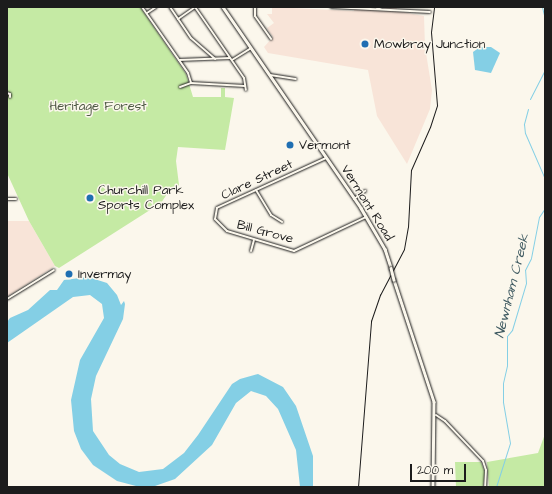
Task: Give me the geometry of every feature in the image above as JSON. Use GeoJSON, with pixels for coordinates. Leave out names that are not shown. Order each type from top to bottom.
{"type":"FeatureCollection","features":[{"type":"Feature","properties":{"kind":"street"},"geometry":{"type":"LineString","coordinates":[[142,7],[189,74],[191,83]]}},
{"type":"Feature","properties":{"kind":"street"},"geometry":{"type":"LineString","coordinates":[[147,13],[156,7]]}},
{"type":"Feature","properties":{"kind":"street"},"geometry":{"type":"LineString","coordinates":[[170,7],[191,38],[215,59]]}},
{"type":"Feature","properties":{"kind":"street"},"geometry":{"type":"LineString","coordinates":[[178,19],[195,7],[244,78],[246,90]]}},
{"type":"Feature","properties":{"kind":"street","name":"Vermont Road"},"geometry":{"type":"LineString","coordinates":[[223,7],[354,199],[385,249],[433,396],[436,415],[433,487]]}},
{"type":"Feature","properties":{"kind":"street"},"geometry":{"type":"LineString","coordinates":[[255,7],[255,16],[271,39]]}},
{"type":"Feature","properties":{"kind":"street"},"geometry":{"type":"LineString","coordinates":[[331,7],[430,12]]}},
{"type":"Feature","properties":{"kind":"street"},"geometry":{"type":"LineString","coordinates":[[374,9],[382,7]]}},
{"type":"Feature","properties":{"kind":"street"},"geometry":{"type":"LineString","coordinates":[[179,60],[231,59],[251,48]]}},
{"type":"Feature","properties":{"kind":"street"},"geometry":{"type":"LineString","coordinates":[[270,76],[296,79]]}},
{"type":"Feature","properties":{"kind":"street"},"geometry":{"type":"LineString","coordinates":[[180,87],[191,83],[245,86]]}},
{"type":"Feature","properties":{"kind":"street"},"geometry":{"type":"LineString","coordinates":[[7,93],[10,94],[9,97]]}},
{"type":"Feature","properties":{"kind":"street","name":"Clare Street"},"geometry":{"type":"LineString","coordinates":[[216,209],[326,158]]}},
{"type":"Feature","properties":{"kind":"street"},"geometry":{"type":"LineString","coordinates":[[256,190],[271,215],[282,222]]}},
{"type":"Feature","properties":{"kind":"street"},"geometry":{"type":"LineString","coordinates":[[354,199],[365,192]]}},
{"type":"Feature","properties":{"kind":"street"},"geometry":{"type":"LineString","coordinates":[[7,199],[16,199]]}},
{"type":"Feature","properties":{"kind":"street","name":"Bill Grove"},"geometry":{"type":"LineString","coordinates":[[216,209],[215,219],[225,230],[254,240],[296,250],[366,217]]}},
{"type":"Feature","properties":{"kind":"street"},"geometry":{"type":"LineString","coordinates":[[251,251],[254,240]]}},
{"type":"Feature","properties":{"kind":"street"},"geometry":{"type":"LineString","coordinates":[[7,299],[54,270]]}},
{"type":"Feature","properties":{"kind":"street"},"geometry":{"type":"LineString","coordinates":[[436,415],[445,421],[483,461],[486,470],[485,487]]}},
{"type":"Feature","properties":{"kind":"shaded area"},"geometry":{"type":"Polygon","coordinates":[[[272,7],[354,11],[354,7],[411,7],[397,8],[397,11],[424,16],[425,47],[432,90],[430,109],[407,164],[377,116],[368,70],[268,53],[264,47],[273,37],[267,28],[274,23],[267,14],[272,14],[272,7]]]}},
{"type":"Feature","properties":{"kind":"shaded area"},"geometry":{"type":"Polygon","coordinates":[[[7,221],[29,221],[55,266],[7,297],[7,221]]]}},
{"type":"Feature","properties":{"kind":"green space","name":"Heritage Forest"},"geometry":{"type":"Polygon","coordinates":[[[7,7],[140,7],[186,74],[193,97],[221,97],[221,88],[225,88],[225,97],[234,98],[225,150],[178,147],[176,161],[179,185],[167,194],[161,203],[59,268],[55,266],[29,221],[7,173],[7,7]]]}},
{"type":"Feature","properties":{"kind":"green space"},"geometry":{"type":"Polygon","coordinates":[[[545,434],[545,487],[489,487],[487,462],[538,453],[545,434]]]}},
{"type":"Feature","properties":{"kind":"green space"},"geometry":{"type":"Polygon","coordinates":[[[455,462],[481,462],[485,473],[483,487],[456,487],[455,462]]]}},
{"type":"Feature","properties":{"kind":"water"},"geometry":{"type":"Polygon","coordinates":[[[480,47],[491,47],[500,53],[491,73],[475,70],[473,52],[480,47]]]}},
{"type":"Feature","properties":{"kind":"water"},"geometry":{"type":"Polygon","coordinates":[[[88,277],[107,283],[117,295],[121,305],[124,301],[125,304],[123,319],[96,376],[91,399],[93,431],[109,455],[120,464],[139,472],[163,469],[184,453],[198,435],[232,384],[240,379],[258,374],[283,387],[296,406],[313,456],[313,487],[300,487],[296,450],[278,409],[266,396],[251,391],[236,403],[212,445],[175,479],[155,486],[136,486],[117,481],[93,465],[81,449],[74,431],[71,400],[80,360],[104,318],[102,304],[90,295],[73,297],[7,343],[7,322],[10,318],[28,310],[50,290],[57,290],[64,280],[88,277]]]}},
{"type":"Feature","properties":{"kind":"waterway","name":"Newnham Creek"},"geometry":{"type":"LineString","coordinates":[[542,7],[545,19]]}},
{"type":"Feature","properties":{"kind":"waterway","name":"Newnham Creek"},"geometry":{"type":"LineString","coordinates":[[530,99],[545,69]]}},
{"type":"Feature","properties":{"kind":"waterway","name":"Newnham Creek"},"geometry":{"type":"LineString","coordinates":[[528,109],[524,124],[525,133],[545,179]]}},
{"type":"Feature","properties":{"kind":"waterway","name":"Newnham Creek"},"geometry":{"type":"LineString","coordinates":[[496,487],[510,443],[503,402],[503,383],[507,365],[507,336],[512,330],[526,283],[525,270],[531,258],[539,217],[545,208]]}},
{"type":"Feature","properties":{"kind":"railway"},"geometry":{"type":"LineString","coordinates":[[358,487],[371,321],[380,295],[404,249],[408,227],[411,170],[430,127],[437,105],[431,32],[434,7]]}},
{"type":"Feature","properties":{"kind":"place","name":"Mowbray Junction"},"geometry":{"type":"Point","coordinates":[365,44]}},
{"type":"Feature","properties":{"kind":"place","name":"Vermont"},"geometry":{"type":"Point","coordinates":[290,145]}},
{"type":"Feature","properties":{"kind":"place","name":"Churchill Park Sports Complex"},"geometry":{"type":"Point","coordinates":[90,198]}},
{"type":"Feature","properties":{"kind":"place","name":"Invermay"},"geometry":{"type":"Point","coordinates":[69,274]}}]}
